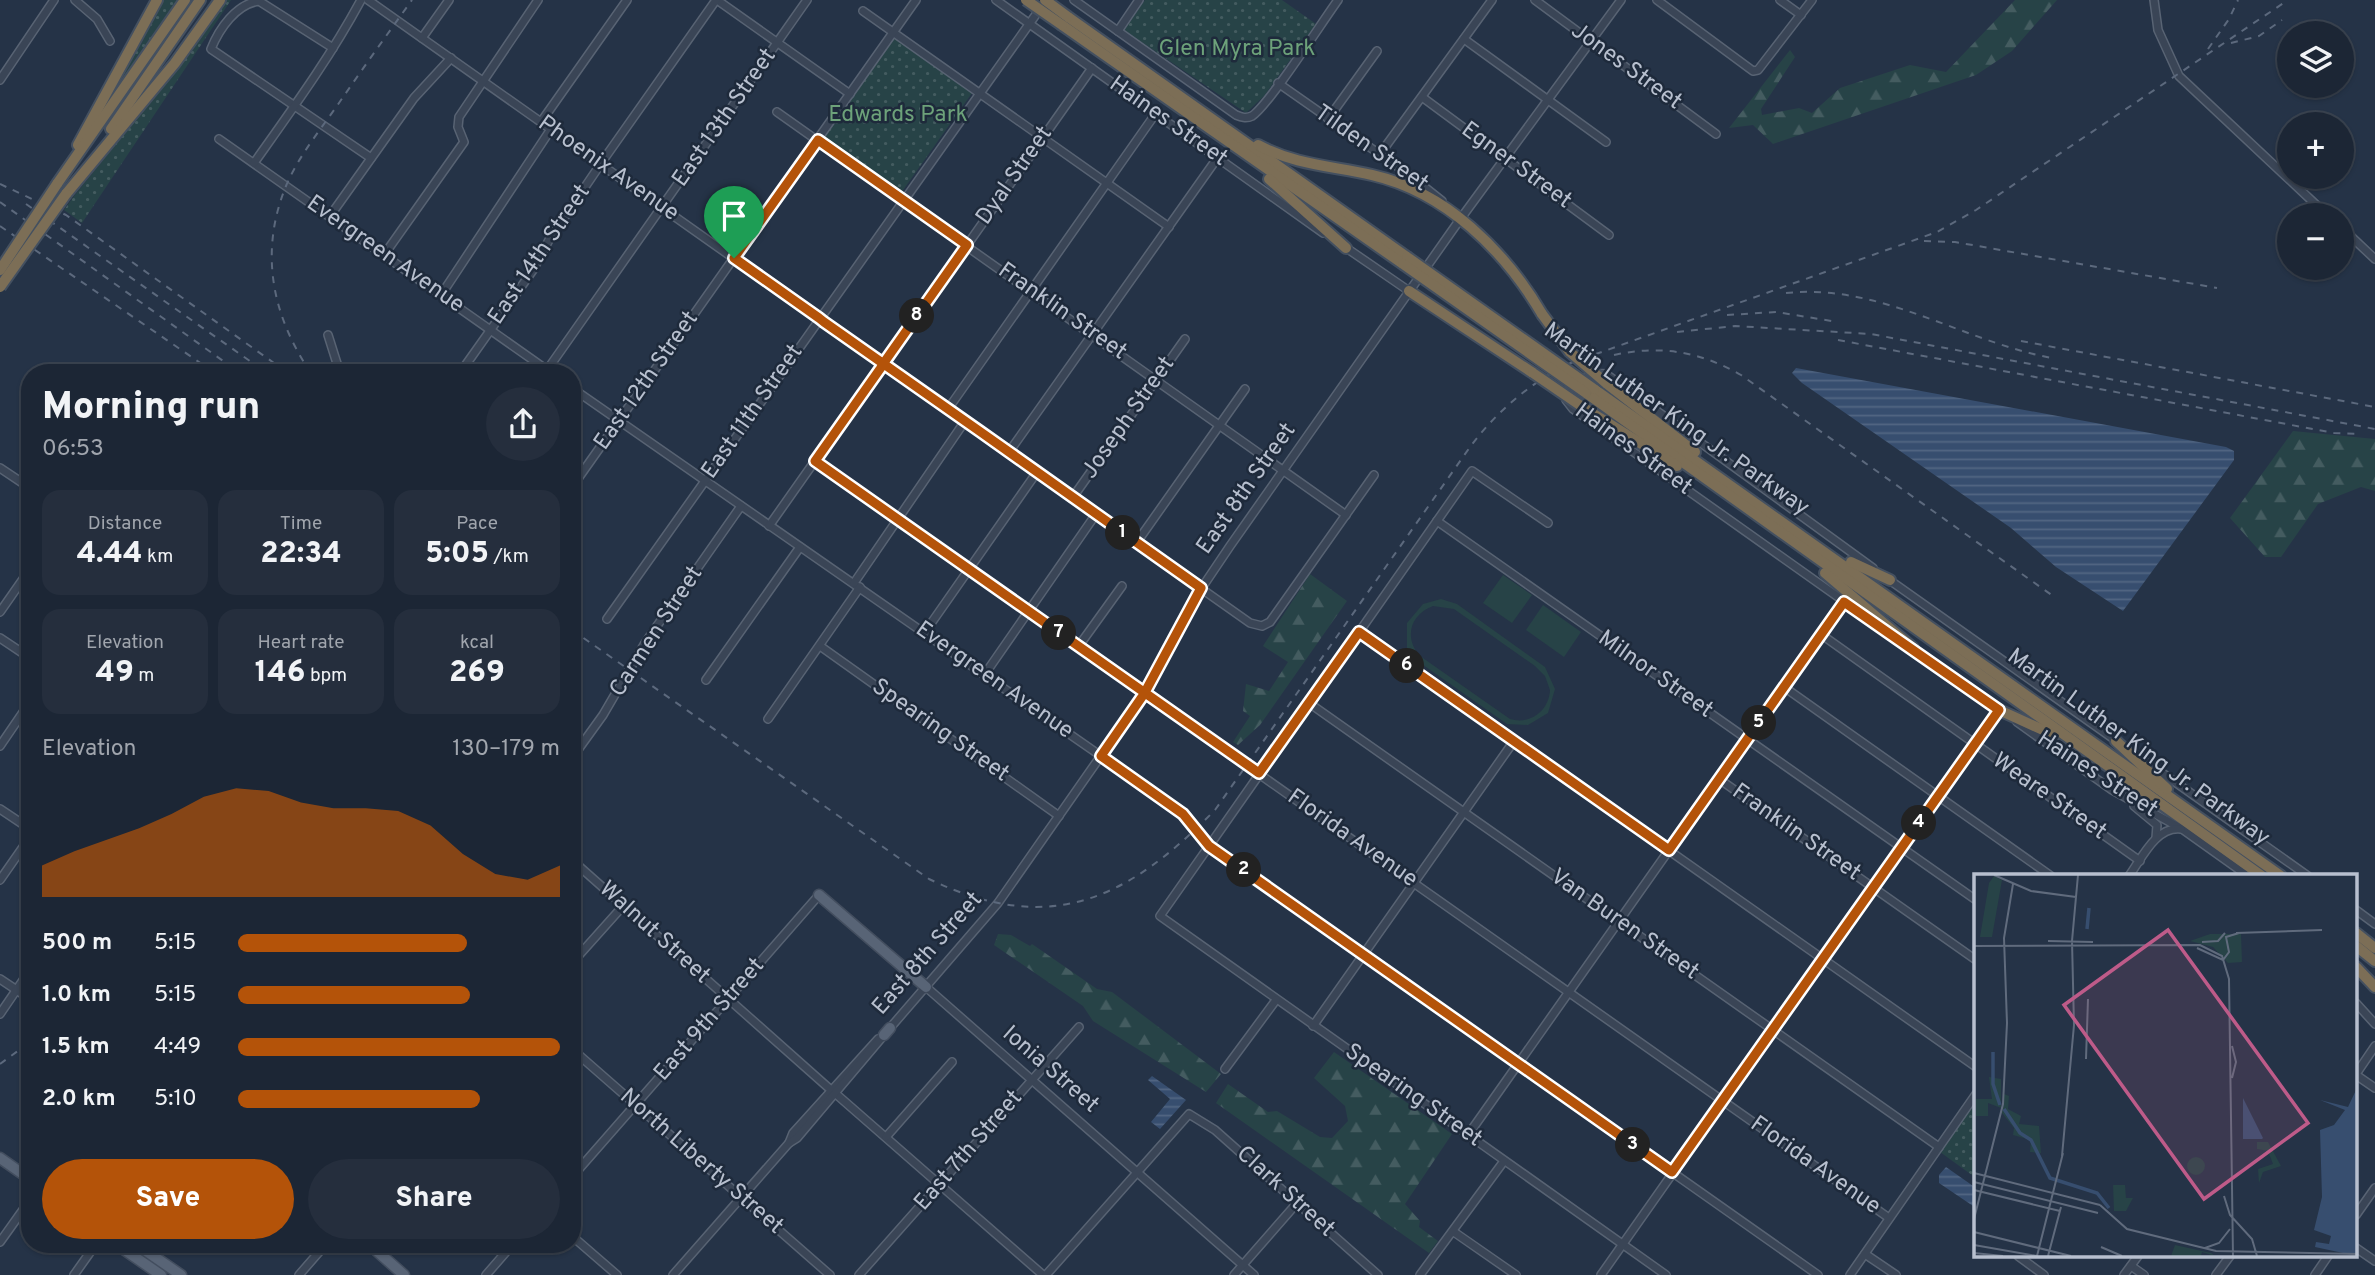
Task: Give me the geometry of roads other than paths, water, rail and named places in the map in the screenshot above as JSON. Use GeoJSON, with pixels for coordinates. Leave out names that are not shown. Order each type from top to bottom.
{"type":"FeatureCollection","features":[{"type":"Feature","properties":{"kind":"highway"},"geometry":{"type":"LineString","coordinates":[[57,184],[157,0]]}},
{"type":"Feature","properties":{"kind":"highway"},"geometry":{"type":"LineString","coordinates":[[0,270],[186,0]]}},
{"type":"Feature","properties":{"kind":"highway"},"geometry":{"type":"LineString","coordinates":[[0,287],[200,0]]}},
{"type":"Feature","properties":{"kind":"highway"},"geometry":{"type":"LineString","coordinates":[[65,194],[175,63],[220,0]]}},
{"type":"Feature","properties":{"kind":"highway","name":"Martin Luther King Jr. Parkway"},"geometry":{"type":"LineString","coordinates":[[1026,0],[1065,21],[1210,117],[1405,261],[1590,391],[1713,472],[2278,874]]}},
{"type":"Feature","properties":{"kind":"highway","name":"Martin Luther King Jr. Parkway"},"geometry":{"type":"LineString","coordinates":[[1046,0],[1065,21],[1242,153],[1405,261]]}},
{"type":"Feature","properties":{"kind":"highway"},"geometry":{"type":"LineString","coordinates":[[1210,117],[1293,160],[1374,175],[1400,184],[1460,219],[1509,264],[1570,352],[1675,436],[1713,472]]}},
{"type":"Feature","properties":{"kind":"highway"},"geometry":{"type":"LineString","coordinates":[[1242,153],[1346,248]]}},
{"type":"Feature","properties":{"kind":"highway"},"geometry":{"type":"LineString","coordinates":[[1409,291],[1584,408],[1753,514]]}},
{"type":"Feature","properties":{"kind":"highway","name":"Martin Luther King Jr. Parkway"},"geometry":{"type":"LineString","coordinates":[[1590,391],[1780,534],[2259,874]]}},
{"type":"Feature","properties":{"kind":"highway"},"geometry":{"type":"LineString","coordinates":[[1780,534],[1913,648]]}},
{"type":"Feature","properties":{"kind":"highway"},"geometry":{"type":"LineString","coordinates":[[1804,536],[1890,580]]}},
{"type":"Feature","properties":{"kind":"highway"},"geometry":{"type":"LineString","coordinates":[[1999,710],[2098,760]]}},
{"type":"Feature","properties":{"kind":"highway"},"geometry":{"type":"LineString","coordinates":[[2116,741],[2198,817]]}},
{"type":"Feature","properties":{"kind":"highway"},"geometry":{"type":"LineString","coordinates":[[2358,935],[2374,947]]}},
{"type":"Feature","properties":{"kind":"highway"},"geometry":{"type":"LineString","coordinates":[[2358,948],[2375,961]]}},
{"type":"Feature","properties":{"kind":"highway"},"geometry":{"type":"LineString","coordinates":[[2358,969],[2375,987]]}},
{"type":"Feature","properties":{"kind":"main road","name":"Ionia Street"},"geometry":{"type":"LineString","coordinates":[[819,895],[926,988]]}},
{"type":"Feature","properties":{"kind":"main road"},"geometry":{"type":"LineString","coordinates":[[0,1158],[21,1173]]}},
{"type":"Feature","properties":{"kind":"main road"},"geometry":{"type":"LineString","coordinates":[[130,1253],[161,1275]]}},
{"type":"Feature","properties":{"kind":"main road"},"geometry":{"type":"LineString","coordinates":[[149,1253],[181,1275]]}},
{"type":"Feature","properties":{"kind":"main road"},"geometry":{"type":"LineString","coordinates":[[379,1253],[404,1275]]}},
{"type":"Feature","properties":{"kind":"street"},"geometry":{"type":"LineString","coordinates":[[0,80],[54,0]]}},
{"type":"Feature","properties":{"kind":"street"},"geometry":{"type":"LineString","coordinates":[[75,0],[97,19],[110,41]]}},
{"type":"Feature","properties":{"kind":"street"},"geometry":{"type":"LineString","coordinates":[[254,163],[295,106],[361,0]]}},
{"type":"Feature","properties":{"kind":"street","name":"Phoenix Avenue"},"geometry":{"type":"LineString","coordinates":[[368,0],[1250,623],[1262,626],[1270,622],[1346,515]]}},
{"type":"Feature","properties":{"kind":"street"},"geometry":{"type":"LineString","coordinates":[[422,38],[449,0]]}},
{"type":"Feature","properties":{"kind":"street"},"geometry":{"type":"LineString","coordinates":[[384,255],[464,142],[458,127],[459,117],[538,0]]}},
{"type":"Feature","properties":{"kind":"street"},"geometry":{"type":"LineString","coordinates":[[541,122],[627,0]]}},
{"type":"Feature","properties":{"kind":"street"},"geometry":{"type":"LineString","coordinates":[[717,0],[850,94]]}},
{"type":"Feature","properties":{"kind":"street","name":"East 14th Street"},"geometry":{"type":"LineString","coordinates":[[467,364],[601,164],[717,0]]}},
{"type":"Feature","properties":{"kind":"street","name":"East 13th Street"},"geometry":{"type":"LineString","coordinates":[[554,364],[807,0]]}},
{"type":"Feature","properties":{"kind":"street","name":"East 12th Street"},"geometry":{"type":"LineString","coordinates":[[581,474],[916,0]]}},
{"type":"Feature","properties":{"kind":"street","name":"Haines Street"},"geometry":{"type":"LineString","coordinates":[[996,0],[1409,291]]}},
{"type":"Feature","properties":{"kind":"street","name":"East 11th Street"},"geometry":{"type":"LineString","coordinates":[[607,619],[1046,0]]}},
{"type":"Feature","properties":{"kind":"street","name":"Haines Street"},"geometry":{"type":"LineString","coordinates":[[1074,0],[1241,117],[1253,115],[1338,0]]}},
{"type":"Feature","properties":{"kind":"street"},"geometry":{"type":"LineString","coordinates":[[1118,31],[1139,0]]}},
{"type":"Feature","properties":{"kind":"street","name":"Jones Street"},"geometry":{"type":"LineString","coordinates":[[1535,0],[1716,134]]}},
{"type":"Feature","properties":{"kind":"street","name":"East 8th Street"},"geometry":{"type":"LineString","coordinates":[[673,1275],[789,1143],[797,1138],[869,1046],[887,1031],[990,914],[1144,694],[1201,588],[1460,219],[1621,0]]}},
{"type":"Feature","properties":{"kind":"street"},"geometry":{"type":"LineString","coordinates":[[1657,0],[1754,71],[1758,70],[1812,0]]}},
{"type":"Feature","properties":{"kind":"street"},"geometry":{"type":"LineString","coordinates":[[1780,0],[1801,15]]}},
{"type":"Feature","properties":{"kind":"street"},"geometry":{"type":"LineString","coordinates":[[2154,0],[2158,30],[2179,76],[2314,203]]}},
{"type":"Feature","properties":{"kind":"street"},"geometry":{"type":"LineString","coordinates":[[1380,154],[1464,39],[1488,1]]}},
{"type":"Feature","properties":{"kind":"street"},"geometry":{"type":"LineString","coordinates":[[333,48],[272,7],[253,2],[237,12],[218,32],[211,48],[371,158]]}},
{"type":"Feature","properties":{"kind":"street"},"geometry":{"type":"LineString","coordinates":[[863,11],[1169,227]]}},
{"type":"Feature","properties":{"kind":"street"},"geometry":{"type":"LineString","coordinates":[[1464,39],[1606,142]]}},
{"type":"Feature","properties":{"kind":"street"},"geometry":{"type":"LineString","coordinates":[[1328,119],[1377,51]]}},
{"type":"Feature","properties":{"kind":"street"},"geometry":{"type":"LineString","coordinates":[[330,216],[414,98],[451,58]]}},
{"type":"Feature","properties":{"kind":"street","name":"Dyal Street"},"geometry":{"type":"LineString","coordinates":[[769,526],[1092,68]]}},
{"type":"Feature","properties":{"kind":"street","name":"Tilden Street"},"geometry":{"type":"LineString","coordinates":[[1278,83],[1435,195],[1460,219]]}},
{"type":"Feature","properties":{"kind":"street","name":"Egner Street"},"geometry":{"type":"LineString","coordinates":[[1422,97],[1609,235]]}},
{"type":"Feature","properties":{"kind":"street","name":"Franklin Street"},"geometry":{"type":"LineString","coordinates":[[778,112],[1346,515]]}},
{"type":"Feature","properties":{"kind":"street"},"geometry":{"type":"LineString","coordinates":[[948,409],[1156,113]]}},
{"type":"Feature","properties":{"kind":"street"},"geometry":{"type":"LineString","coordinates":[[441,295],[551,129]]}},
{"type":"Feature","properties":{"kind":"street","name":"Evergreen Avenue"},"geometry":{"type":"LineString","coordinates":[[219,139],[537,364]]}},
{"type":"Feature","properties":{"kind":"street"},"geometry":{"type":"LineString","coordinates":[[1009,452],[1218,157]]}},
{"type":"Feature","properties":{"kind":"street"},"geometry":{"type":"LineString","coordinates":[[2354,240],[2375,260]]}},
{"type":"Feature","properties":{"kind":"street"},"geometry":{"type":"LineString","coordinates":[[328,335],[337,364]]}},
{"type":"Feature","properties":{"kind":"street","name":"Joseph Street"},"geometry":{"type":"LineString","coordinates":[[1073,497],[1185,339]]}},
{"type":"Feature","properties":{"kind":"street","name":"Haines Street"},"geometry":{"type":"LineString","coordinates":[[2245,874],[2182,829],[2112,790],[1573,409],[1566,400],[1568,389],[1596,374],[1611,377],[1890,580],[2305,874]]}},
{"type":"Feature","properties":{"kind":"street"},"geometry":{"type":"LineString","coordinates":[[1136,542],[1245,389]]}},
{"type":"Feature","properties":{"kind":"street","name":"Evergreen Avenue"},"geometry":{"type":"LineString","coordinates":[[581,394],[1183,814],[1209,846],[1818,1275]]}},
{"type":"Feature","properties":{"kind":"street"},"geometry":{"type":"LineString","coordinates":[[768,719],[820,646],[897,519],[965,421]]}},
{"type":"Feature","properties":{"kind":"street","name":"Florida Avenue"},"geometry":{"type":"LineString","coordinates":[[815,461],[1889,1218]]}},
{"type":"Feature","properties":{"kind":"street"},"geometry":{"type":"LineString","coordinates":[[0,478],[3,469],[21,482]]}},
{"type":"Feature","properties":{"kind":"street"},"geometry":{"type":"LineString","coordinates":[[1209,846],[1472,471],[1548,523]]}},
{"type":"Feature","properties":{"kind":"street"},"geometry":{"type":"LineString","coordinates":[[925,632],[1037,472]]}},
{"type":"Feature","properties":{"kind":"street"},"geometry":{"type":"LineString","coordinates":[[1346,515],[1374,475]]}},
{"type":"Feature","properties":{"kind":"street","name":"Carmen Street"},"geometry":{"type":"LineString","coordinates":[[581,746],[603,715],[645,643],[741,506]]}},
{"type":"Feature","properties":{"kind":"street"},"geometry":{"type":"LineString","coordinates":[[985,674],[1096,514]]}},
{"type":"Feature","properties":{"kind":"street","name":"Milnor Street"},"geometry":{"type":"LineString","coordinates":[[1437,521],[1974,899]]}},
{"type":"Feature","properties":{"kind":"street"},"geometry":{"type":"LineString","coordinates":[[706,681],[800,547]]}},
{"type":"Feature","properties":{"kind":"street"},"geometry":{"type":"LineString","coordinates":[[0,612],[21,582]]}},
{"type":"Feature","properties":{"kind":"street"},"geometry":{"type":"LineString","coordinates":[[1078,647],[1122,586]]}},
{"type":"Feature","properties":{"kind":"street"},"geometry":{"type":"LineString","coordinates":[[1468,1135],[1844,602]]}},
{"type":"Feature","properties":{"kind":"street"},"geometry":{"type":"LineString","coordinates":[[1359,632],[1974,1066]]}},
{"type":"Feature","properties":{"kind":"street","name":"Weare Street"},"geometry":{"type":"LineString","coordinates":[[1822,635],[2140,861]]}},
{"type":"Feature","properties":{"kind":"street"},"geometry":{"type":"LineString","coordinates":[[0,638],[21,652]]}},
{"type":"Feature","properties":{"kind":"street","name":"Spearing Street"},"geometry":{"type":"LineString","coordinates":[[820,646],[1059,816]]}},
{"type":"Feature","properties":{"kind":"street"},"geometry":{"type":"LineString","coordinates":[[1784,687],[2047,874]]}},
{"type":"Feature","properties":{"kind":"street","name":"Van Buren Street"},"geometry":{"type":"LineString","coordinates":[[1309,703],[1938,1147]]}},
{"type":"Feature","properties":{"kind":"street"},"geometry":{"type":"LineString","coordinates":[[1601,1275],[1999,710]]}},
{"type":"Feature","properties":{"kind":"street"},"geometry":{"type":"LineString","coordinates":[[0,746],[21,715]]}},
{"type":"Feature","properties":{"kind":"street"},"geometry":{"type":"LineString","coordinates":[[1313,1026],[1514,741]]}},
{"type":"Feature","properties":{"kind":"street","name":"Franklin Street"},"geometry":{"type":"LineString","coordinates":[[1719,779],[1974,959]]}},
{"type":"Feature","properties":{"kind":"street"},"geometry":{"type":"LineString","coordinates":[[2112,790],[2154,821],[2158,828],[2155,839]]}},
{"type":"Feature","properties":{"kind":"street"},"geometry":{"type":"LineString","coordinates":[[0,809],[21,823]]}},
{"type":"Feature","properties":{"kind":"street"},"geometry":{"type":"LineString","coordinates":[[2130,874],[2155,839],[2167,830],[2182,829]]}},
{"type":"Feature","properties":{"kind":"street","name":"Spearing Street"},"geometry":{"type":"LineString","coordinates":[[1209,846],[1160,916],[1666,1275]]}},
{"type":"Feature","properties":{"kind":"street"},"geometry":{"type":"LineString","coordinates":[[0,880],[21,849]]}},
{"type":"Feature","properties":{"kind":"street","name":"Walnut Street"},"geometry":{"type":"LineString","coordinates":[[581,868],[1044,1275]]}},
{"type":"Feature","properties":{"kind":"street","name":"East 9th Street"},"geometry":{"type":"LineString","coordinates":[[581,1167],[819,895]]}},
{"type":"Feature","properties":{"kind":"street"},"geometry":{"type":"LineString","coordinates":[[581,954],[623,906]]}},
{"type":"Feature","properties":{"kind":"street"},"geometry":{"type":"LineString","coordinates":[[2358,911],[2375,923]]}},
{"type":"Feature","properties":{"kind":"street"},"geometry":{"type":"LineString","coordinates":[[0,979],[21,993]]}},
{"type":"Feature","properties":{"kind":"street"},"geometry":{"type":"LineString","coordinates":[[0,1014],[21,983]]}},
{"type":"Feature","properties":{"kind":"street","name":"Ionia Street"},"geometry":{"type":"LineString","coordinates":[[926,988],[1254,1275]]}},
{"type":"Feature","properties":{"kind":"street"},"geometry":{"type":"LineString","coordinates":[[1225,1069],[1276,1000]]}},
{"type":"Feature","properties":{"kind":"street"},"geometry":{"type":"LineString","coordinates":[[2358,1005],[2375,1024]]}},
{"type":"Feature","properties":{"kind":"street","name":"East 7th Street"},"geometry":{"type":"LineString","coordinates":[[859,1275],[1079,1027]]}},
{"type":"Feature","properties":{"kind":"street"},"geometry":{"type":"LineString","coordinates":[[2358,1071],[2375,1046]]}},
{"type":"Feature","properties":{"kind":"street","name":"North Liberty Street"},"geometry":{"type":"LineString","coordinates":[[581,1057],[830,1275]]}},
{"type":"Feature","properties":{"kind":"street"},"geometry":{"type":"LineString","coordinates":[[886,1137],[952,1062]]}},
{"type":"Feature","properties":{"kind":"street"},"geometry":{"type":"LineString","coordinates":[[2358,1075],[2375,1088]]}},
{"type":"Feature","properties":{"kind":"street"},"geometry":{"type":"LineString","coordinates":[[1850,1275],[1974,1097]]}},
{"type":"Feature","properties":{"kind":"street","name":"Clark Street"},"geometry":{"type":"LineString","coordinates":[[1138,1171],[1189,1114],[1215,1130],[1378,1275]]}},
{"type":"Feature","properties":{"kind":"street"},"geometry":{"type":"LineString","coordinates":[[1420,1275],[1504,1161]]}},
{"type":"Feature","properties":{"kind":"street"},"geometry":{"type":"LineString","coordinates":[[1044,1275],[1138,1171]]}},
{"type":"Feature","properties":{"kind":"street"},"geometry":{"type":"LineString","coordinates":[[2358,1213],[2375,1188]]}},
{"type":"Feature","properties":{"kind":"street"},"geometry":{"type":"LineString","coordinates":[[1234,1275],[1297,1203]]}},
{"type":"Feature","properties":{"kind":"street"},"geometry":{"type":"LineString","coordinates":[[0,1242],[21,1213]]}},
{"type":"Feature","properties":{"kind":"street"},"geometry":{"type":"LineString","coordinates":[[1454,1232],[1516,1275]]}},
{"type":"Feature","properties":{"kind":"street"},"geometry":{"type":"LineString","coordinates":[[581,1244],[617,1275]]}},
{"type":"Feature","properties":{"kind":"street"},"geometry":{"type":"LineString","coordinates":[[2358,1249],[2375,1261]]}},
{"type":"Feature","properties":{"kind":"street"},"geometry":{"type":"LineString","coordinates":[[74,1275],[90,1253]]}},
{"type":"Feature","properties":{"kind":"street"},"geometry":{"type":"LineString","coordinates":[[299,1275],[318,1253]]}},
{"type":"Feature","properties":{"kind":"street"},"geometry":{"type":"LineString","coordinates":[[486,1275],[505,1253]]}},
{"type":"Feature","properties":{"kind":"street"},"geometry":{"type":"LineString","coordinates":[[1865,1254],[1896,1275]]}},
{"type":"Feature","properties":{"kind":"street"},"geometry":{"type":"LineString","coordinates":[[2021,1258],[2044,1275]]}},
{"type":"Feature","properties":{"kind":"street"},"geometry":{"type":"LineString","coordinates":[[2124,1275],[2137,1258]]}},
{"type":"Feature","properties":{"kind":"street"},"geometry":{"type":"LineString","coordinates":[[2216,1275],[2229,1258]]}},
{"type":"Feature","properties":{"kind":"street"},"geometry":{"type":"LineString","coordinates":[[2315,1275],[2327,1258]]}},
{"type":"Feature","properties":{"kind":"street"},"geometry":{"type":"LineString","coordinates":[[2131,1266],[2144,1275]]}},
{"type":"Feature","properties":{"kind":"water"},"geometry":{"type":"Polygon","coordinates":[[[1796,368],[2226,447],[2234,451],[2234,460],[2123,611],[2056,567],[2011,528],[1802,383],[1792,373],[1796,368]]]}},
{"type":"Feature","properties":{"kind":"water"},"geometry":{"type":"Polygon","coordinates":[[[1152,1076],[1186,1100],[1160,1129],[1151,1122],[1170,1099],[1148,1080],[1152,1076]]]}},
{"type":"Feature","properties":{"kind":"water"},"geometry":{"type":"Polygon","coordinates":[[[1946,1167],[1974,1187],[1974,1207],[1939,1183],[1939,1175],[1946,1167]]]}},
{"type":"Feature","properties":{"kind":"railway"},"geometry":{"type":"LineString","coordinates":[[306,364],[287,329],[274,283],[273,235],[278,211],[286,186],[304,153],[412,0]]}},
{"type":"Feature","properties":{"kind":"railway"},"geometry":{"type":"LineString","coordinates":[[2208,49],[2229,19],[2238,0]]}},
{"type":"Feature","properties":{"kind":"railway"},"geometry":{"type":"LineString","coordinates":[[581,636],[929,879],[972,896],[1012,905],[1049,906],[1084,900],[1118,887],[1150,867],[1215,810],[1470,447],[1491,422],[1527,390],[1568,364],[1937,232],[1976,210],[2288,0]]}},
{"type":"Feature","properties":{"kind":"railway"},"geometry":{"type":"LineString","coordinates":[[2231,43],[2259,36],[2282,20]]}},
{"type":"Feature","properties":{"kind":"railway"},"geometry":{"type":"LineString","coordinates":[[0,184],[66,215],[275,364]]}},
{"type":"Feature","properties":{"kind":"railway"},"geometry":{"type":"LineString","coordinates":[[0,202],[227,364]]}},
{"type":"Feature","properties":{"kind":"railway"},"geometry":{"type":"LineString","coordinates":[[26,204],[254,364]]}},
{"type":"Feature","properties":{"kind":"railway"},"geometry":{"type":"LineString","coordinates":[[0,226],[202,364]]}},
{"type":"Feature","properties":{"kind":"railway"},"geometry":{"type":"LineString","coordinates":[[1924,241],[1955,242],[2217,288]]}},
{"type":"Feature","properties":{"kind":"railway"},"geometry":{"type":"LineString","coordinates":[[1786,293],[1821,292],[1888,305],[2018,350],[2052,358]]}},
{"type":"Feature","properties":{"kind":"railway"},"geometry":{"type":"LineString","coordinates":[[1727,315],[1776,312],[1838,322]]}},
{"type":"Feature","properties":{"kind":"railway"},"geometry":{"type":"LineString","coordinates":[[1677,332],[1735,326],[1871,334],[2375,429]]}},
{"type":"Feature","properties":{"kind":"railway"},"geometry":{"type":"LineString","coordinates":[[1838,340],[2334,433],[2361,434]]}},
{"type":"Feature","properties":{"kind":"railway"},"geometry":{"type":"LineString","coordinates":[[2021,341],[2375,407]]}},
{"type":"Feature","properties":{"kind":"railway"},"geometry":{"type":"LineString","coordinates":[[1614,355],[1647,351],[1679,352],[1710,360],[1741,375],[2053,596]]}},
{"type":"Feature","properties":{"kind":"railway"},"geometry":{"type":"LineString","coordinates":[[0,1064],[21,1049]]}},
{"type":"Feature","properties":{"kind":"park label","name":"Glen Myra Park"},"geometry":{"type":"Point","coordinates":[1237,49]}},
{"type":"Feature","properties":{"kind":"park label","name":"Edwards Park"},"geometry":{"type":"Point","coordinates":[898,115]}}]}
